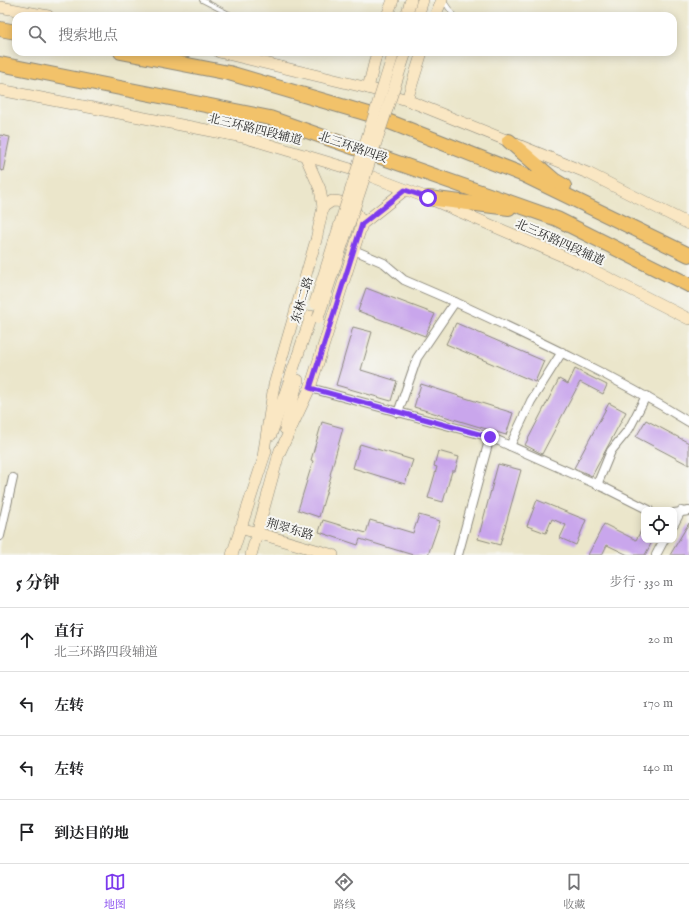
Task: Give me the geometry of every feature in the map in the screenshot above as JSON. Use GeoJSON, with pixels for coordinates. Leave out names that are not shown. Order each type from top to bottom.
{"type":"FeatureCollection","features":[{"type":"Feature","properties":{"kind":"highway"},"geometry":{"type":"LineString","coordinates":[[0,29],[12,31]]}},
{"type":"Feature","properties":{"kind":"highway"},"geometry":{"type":"LineString","coordinates":[[142,56],[229,73],[372,115],[524,174],[689,254]]}},
{"type":"Feature","properties":{"kind":"highway","name":"北三环路四段"},"geometry":{"type":"LineString","coordinates":[[0,64],[270,118],[557,219],[689,285]]}},
{"type":"Feature","properties":{"kind":"highway"},"geometry":{"type":"LineString","coordinates":[[509,141],[554,180],[613,216]]}},
{"type":"Feature","properties":{"kind":"highway"},"geometry":{"type":"LineString","coordinates":[[428,198],[534,211]]}},
{"type":"Feature","properties":{"kind":"main road"},"geometry":{"type":"LineString","coordinates":[[388,12],[393,0]]}},
{"type":"Feature","properties":{"kind":"main road"},"geometry":{"type":"LineString","coordinates":[[407,12],[411,0]]}},
{"type":"Feature","properties":{"kind":"main road"},"geometry":{"type":"LineString","coordinates":[[420,12],[424,0]]}},
{"type":"Feature","properties":{"kind":"main road"},"geometry":{"type":"LineString","coordinates":[[437,12],[442,0]]}},
{"type":"Feature","properties":{"kind":"main road"},"geometry":{"type":"LineString","coordinates":[[0,7],[27,12]]}},
{"type":"Feature","properties":{"kind":"main road"},"geometry":{"type":"LineString","coordinates":[[368,88],[376,56]]}},
{"type":"Feature","properties":{"kind":"main road","name":"东林二路"},"geometry":{"type":"LineString","coordinates":[[251,555],[314,317],[393,56]]}},
{"type":"Feature","properties":{"kind":"main road","name":"东林二路"},"geometry":{"type":"LineString","coordinates":[[232,555],[263,457],[314,317],[405,56]]}},
{"type":"Feature","properties":{"kind":"main road"},"geometry":{"type":"LineString","coordinates":[[407,100],[421,56]]}},
{"type":"Feature","properties":{"kind":"main road"},"geometry":{"type":"LineString","coordinates":[[257,57],[407,100],[590,174],[689,224]]}},
{"type":"Feature","properties":{"kind":"main road","name":"北三环路四段辅道"},"geometry":{"type":"LineString","coordinates":[[0,90],[243,137],[357,171],[428,198],[581,264],[689,319]]}},
{"type":"Feature","properties":{"kind":"main road"},"geometry":{"type":"LineString","coordinates":[[263,457],[274,385],[316,240],[323,207],[320,190],[305,155]]}},
{"type":"Feature","properties":{"kind":"main road"},"geometry":{"type":"LineString","coordinates":[[278,456],[310,388],[362,224],[405,190]]}},
{"type":"Feature","properties":{"kind":"main road"},"geometry":{"type":"LineString","coordinates":[[323,207],[332,201],[349,205],[356,209],[362,224]]}},
{"type":"Feature","properties":{"kind":"main road","name":"荆翠东路"},"geometry":{"type":"LineString","coordinates":[[240,528],[333,555]]}},
{"type":"Feature","properties":{"kind":"street"},"geometry":{"type":"LineString","coordinates":[[354,250],[384,263],[404,280],[456,302],[562,352],[646,396],[689,422]]}},
{"type":"Feature","properties":{"kind":"street"},"geometry":{"type":"LineString","coordinates":[[398,412],[417,358],[456,302]]}},
{"type":"Feature","properties":{"kind":"street"},"geometry":{"type":"LineString","coordinates":[[510,446],[531,401],[562,352]]}},
{"type":"Feature","properties":{"kind":"street"},"geometry":{"type":"LineString","coordinates":[[310,388],[490,437],[644,507]]}},
{"type":"Feature","properties":{"kind":"street"},"geometry":{"type":"LineString","coordinates":[[597,485],[611,451],[629,429],[646,396]]}},
{"type":"Feature","properties":{"kind":"street"},"geometry":{"type":"LineString","coordinates":[[458,555],[490,437]]}},
{"type":"Feature","properties":{"kind":"street"},"geometry":{"type":"LineString","coordinates":[[0,536],[12,478]]}},
{"type":"Feature","properties":{"kind":"street"},"geometry":{"type":"LineString","coordinates":[[656,555],[662,543]]}},
{"type":"Feature","properties":{"kind":"lane"},"geometry":{"type":"LineString","coordinates":[[202,0],[225,12]]}},
{"type":"Feature","properties":{"kind":"lane"},"geometry":{"type":"LineString","coordinates":[[442,0],[451,12]]}},
{"type":"Feature","properties":{"kind":"building"},"geometry":{"type":"Polygon","coordinates":[[[0,135],[10,137],[3,171],[0,170],[0,135]]]}},
{"type":"Feature","properties":{"kind":"building"},"geometry":{"type":"Polygon","coordinates":[[[366,288],[435,314],[425,336],[358,311],[366,288]]]}},
{"type":"Feature","properties":{"kind":"building"},"geometry":{"type":"Polygon","coordinates":[[[456,323],[544,361],[535,382],[446,344],[456,323]]]}},
{"type":"Feature","properties":{"kind":"building"},"geometry":{"type":"Polygon","coordinates":[[[353,327],[372,332],[361,370],[397,381],[391,401],[336,385],[353,327]]]}},
{"type":"Feature","properties":{"kind":"building"},"geometry":{"type":"Polygon","coordinates":[[[575,369],[607,385],[603,394],[580,382],[542,454],[525,445],[559,379],[568,384],[575,369]]]}},
{"type":"Feature","properties":{"kind":"building"},"geometry":{"type":"Polygon","coordinates":[[[421,384],[513,413],[506,435],[414,407],[421,384]]]}},
{"type":"Feature","properties":{"kind":"building"},"geometry":{"type":"Polygon","coordinates":[[[609,403],[626,412],[592,476],[574,468],[609,403]]]}},
{"type":"Feature","properties":{"kind":"building"},"geometry":{"type":"Polygon","coordinates":[[[646,420],[689,443],[689,465],[636,437],[646,420]]]}},
{"type":"Feature","properties":{"kind":"building"},"geometry":{"type":"Polygon","coordinates":[[[322,422],[343,428],[319,517],[298,510],[313,461],[311,460],[322,422]]]}},
{"type":"Feature","properties":{"kind":"building"},"geometry":{"type":"Polygon","coordinates":[[[360,444],[413,460],[405,484],[353,468],[360,444]]]}},
{"type":"Feature","properties":{"kind":"building"},"geometry":{"type":"Polygon","coordinates":[[[438,451],[459,457],[455,471],[452,471],[443,502],[428,498],[437,467],[434,466],[438,451]]]}},
{"type":"Feature","properties":{"kind":"building"},"geometry":{"type":"Polygon","coordinates":[[[498,464],[521,470],[500,545],[478,539],[498,464]]]}},
{"type":"Feature","properties":{"kind":"building"},"geometry":{"type":"Polygon","coordinates":[[[537,500],[586,520],[576,545],[560,538],[566,525],[552,519],[546,533],[527,526],[537,500]]]}},
{"type":"Feature","properties":{"kind":"building"},"geometry":{"type":"Polygon","coordinates":[[[419,515],[440,521],[428,555],[413,555],[360,539],[358,545],[319,532],[323,520],[366,533],[370,520],[413,533],[419,515]]]}},
{"type":"Feature","properties":{"kind":"building"},"geometry":{"type":"Polygon","coordinates":[[[689,523],[689,555],[670,555],[689,523]]]}},
{"type":"Feature","properties":{"kind":"building"},"geometry":{"type":"Polygon","coordinates":[[[604,524],[636,540],[641,531],[641,543],[651,543],[645,555],[628,555],[607,545],[602,555],[588,555],[604,524]]]}},
{"type":"Feature","properties":{"kind":"route"},"geometry":{"type":"LineString","coordinates":[[428,198],[405,190],[362,224],[310,388],[490,437]]}}]}
